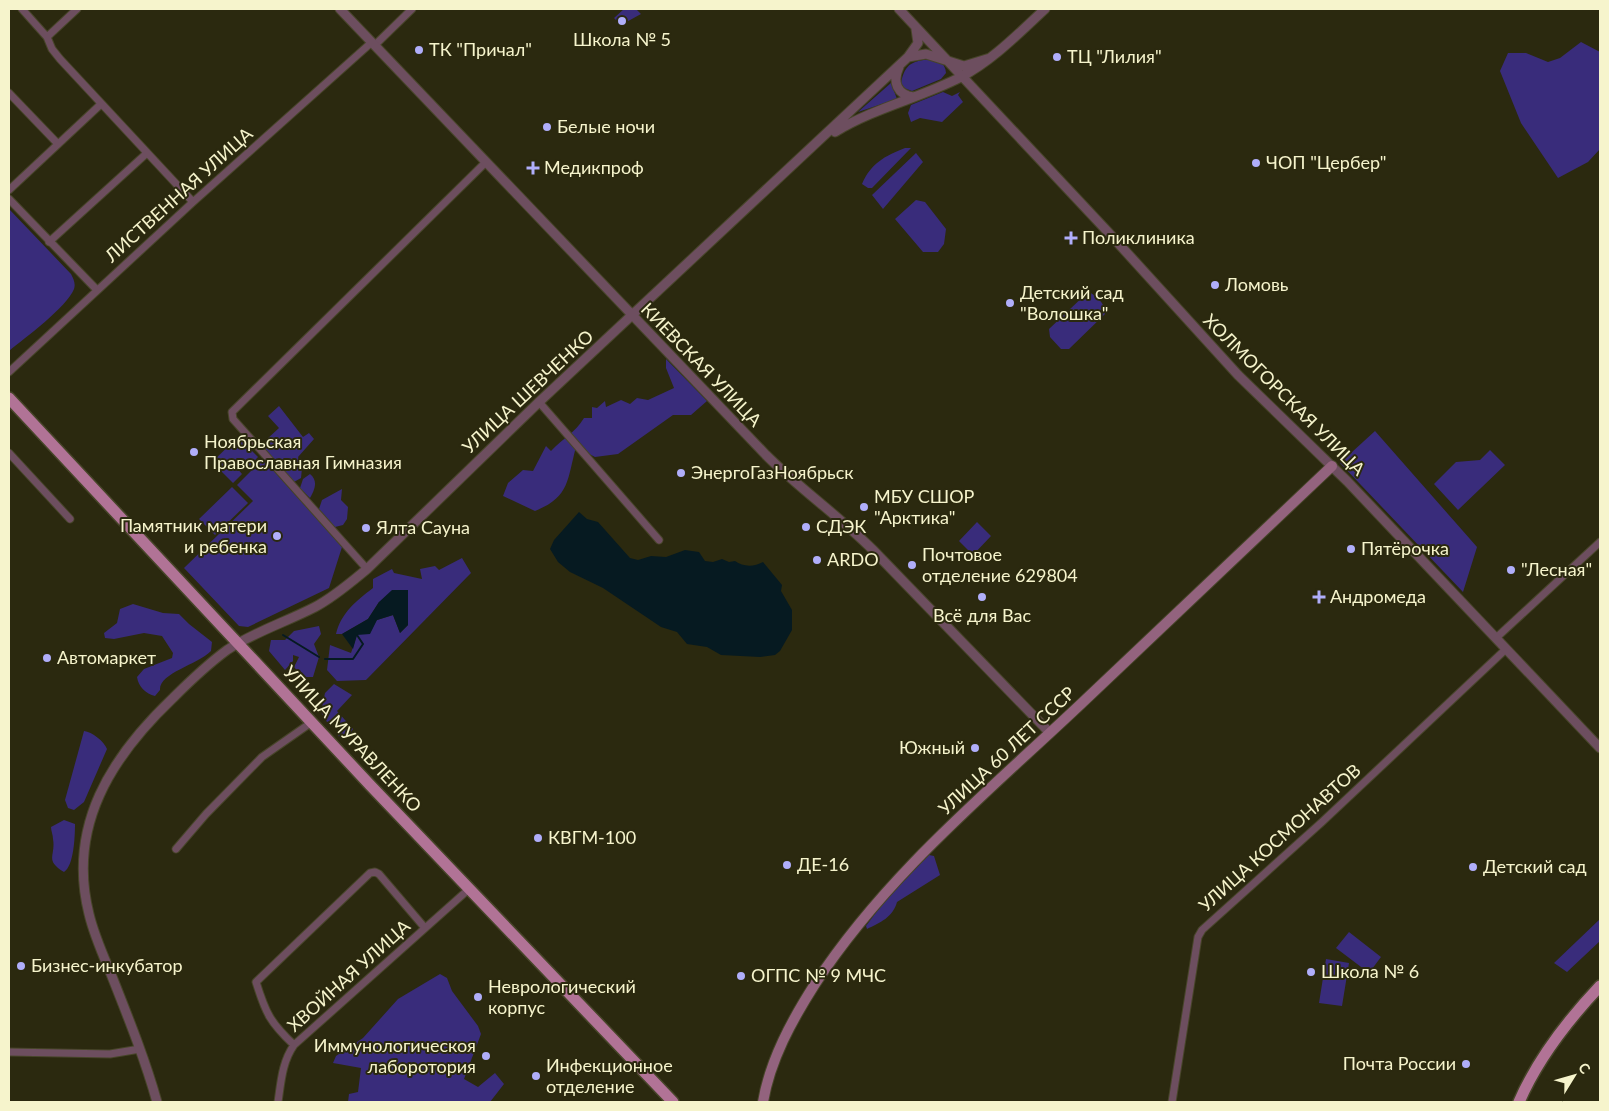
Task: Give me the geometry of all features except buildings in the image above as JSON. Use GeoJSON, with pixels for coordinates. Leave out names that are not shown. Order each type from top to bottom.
{"type":"FeatureCollection","features":[{"type":"Feature","properties":{"kind":"main road","name":"УЛИЦА МУРАВЛЕНКО"},"geometry":{"type":"LineString","coordinates":[[9,398],[469,889],[673,1102]]}},
{"type":"Feature","properties":{"kind":"main road","name":"УЛИЦА 60 ЛЕТ СССР"},"geometry":{"type":"LineString","coordinates":[[763,1102],[769,1075],[794,1018],[843,943],[909,866],[1332,466]]}},
{"type":"Feature","properties":{"kind":"main road"},"geometry":{"type":"LineString","coordinates":[[1519,1102],[1530,1078],[1547,1050],[1563,1028],[1600,986]]}},
{"type":"Feature","properties":{"kind":"street"},"geometry":{"type":"LineString","coordinates":[[22,9],[47,37],[52,49],[60,59],[193,202]]}},
{"type":"Feature","properties":{"kind":"street"},"geometry":{"type":"LineString","coordinates":[[47,37],[77,9]]}},
{"type":"Feature","properties":{"kind":"street","name":"КИЕВСКАЯ УЛИЦА"},"geometry":{"type":"LineString","coordinates":[[340,9],[632,317],[781,470],[873,550],[1050,733]]}},
{"type":"Feature","properties":{"kind":"street","name":"ЛИСТВЕННАЯ УЛИЦА"},"geometry":{"type":"LineString","coordinates":[[9,372],[193,202],[412,9]]}},
{"type":"Feature","properties":{"kind":"street","name":"ХОЛМОГОРСКАЯ УЛИЦА"},"geometry":{"type":"LineString","coordinates":[[899,9],[1242,379],[1332,466],[1600,748]]}},
{"type":"Feature","properties":{"kind":"street"},"geometry":{"type":"LineString","coordinates":[[822,140],[857,120],[963,76],[990,58],[1045,9]]}},
{"type":"Feature","properties":{"kind":"street"},"geometry":{"type":"LineString","coordinates":[[822,140],[916,48],[918,38],[912,22]]}},
{"type":"Feature","properties":{"kind":"street"},"geometry":{"type":"LineString","coordinates":[[915,97],[904,95],[896,86],[897,72],[906,59],[926,54],[970,65],[990,58]]}},
{"type":"Feature","properties":{"kind":"street"},"geometry":{"type":"LineString","coordinates":[[939,87],[951,76],[952,69],[948,61]]}},
{"type":"Feature","properties":{"kind":"street"},"geometry":{"type":"LineString","coordinates":[[9,93],[58,144]]}},
{"type":"Feature","properties":{"kind":"street"},"geometry":{"type":"LineString","coordinates":[[9,190],[101,104]]}},
{"type":"Feature","properties":{"kind":"street","name":"УЛИЦА ШЕВЧЕНКО"},"geometry":{"type":"LineString","coordinates":[[157,1102],[140,1049],[89,914],[82,868],[88,828],[108,775],[133,739],[182,689],[238,643],[317,606],[337,594],[366,569],[539,402],[822,140]]}},
{"type":"Feature","properties":{"kind":"street"},"geometry":{"type":"LineString","coordinates":[[49,242],[147,153]]}},
{"type":"Feature","properties":{"kind":"street"},"geometry":{"type":"LineString","coordinates":[[366,569],[233,419],[232,412],[486,162]]}},
{"type":"Feature","properties":{"kind":"street"},"geometry":{"type":"LineString","coordinates":[[9,199],[97,290]]}},
{"type":"Feature","properties":{"kind":"street"},"geometry":{"type":"LineString","coordinates":[[539,402],[659,540]]}},
{"type":"Feature","properties":{"kind":"street"},"geometry":{"type":"LineString","coordinates":[[9,453],[70,519]]}},
{"type":"Feature","properties":{"kind":"street"},"geometry":{"type":"LineString","coordinates":[[1496,638],[1600,542]]}},
{"type":"Feature","properties":{"kind":"street","name":"УЛИЦА КОСМОНАВТОВ"},"geometry":{"type":"LineString","coordinates":[[1172,1102],[1198,938],[1202,930],[1322,822],[1506,649]]}},
{"type":"Feature","properties":{"kind":"street"},"geometry":{"type":"LineString","coordinates":[[176,849],[206,814],[262,757],[312,722]]}},
{"type":"Feature","properties":{"kind":"street"},"geometry":{"type":"LineString","coordinates":[[294,1045],[266,1014],[256,982],[370,873],[375,872],[379,874],[425,928]]}},
{"type":"Feature","properties":{"kind":"street","name":"ХВОЙНАЯ УЛИЦА"},"geometry":{"type":"LineString","coordinates":[[278,1102],[286,1058],[294,1045],[469,889]]}},
{"type":"Feature","properties":{"kind":"street"},"geometry":{"type":"LineString","coordinates":[[9,1052],[110,1054],[140,1049]]}},
{"type":"Feature","properties":{"kind":"shaded area"},"geometry":{"type":"Polygon","coordinates":[[[624,9],[636,9],[641,14],[621,25],[614,18],[624,9]]]}},
{"type":"Feature","properties":{"kind":"shaded area"},"geometry":{"type":"Polygon","coordinates":[[[1581,42],[1600,52],[1600,149],[1588,162],[1558,178],[1521,123],[1500,71],[1508,53],[1526,53],[1548,62],[1560,58],[1581,42]]]}},
{"type":"Feature","properties":{"kind":"shaded area"},"geometry":{"type":"Polygon","coordinates":[[[931,59],[939,62],[944,67],[946,73],[941,79],[912,91],[904,88],[901,83],[908,67],[915,62],[931,59]]]}},
{"type":"Feature","properties":{"kind":"shaded area"},"geometry":{"type":"Polygon","coordinates":[[[891,83],[897,99],[858,112],[891,83]]]}},
{"type":"Feature","properties":{"kind":"shaded area"},"geometry":{"type":"Polygon","coordinates":[[[943,92],[952,96],[960,92],[958,95],[963,102],[942,122],[920,118],[911,122],[908,113],[911,105],[943,92]]]}},
{"type":"Feature","properties":{"kind":"shaded area"},"geometry":{"type":"Polygon","coordinates":[[[905,148],[911,148],[872,188],[862,184],[874,165],[905,148]]]}},
{"type":"Feature","properties":{"kind":"shaded area"},"geometry":{"type":"Polygon","coordinates":[[[916,153],[923,162],[883,209],[872,195],[916,153]]]}},
{"type":"Feature","properties":{"kind":"shaded area"},"geometry":{"type":"Polygon","coordinates":[[[916,200],[925,202],[946,229],[944,244],[938,252],[923,252],[895,219],[916,200]]]}},
{"type":"Feature","properties":{"kind":"shaded area"},"geometry":{"type":"Polygon","coordinates":[[[9,209],[71,274],[75,285],[70,296],[45,322],[9,351],[9,209]]]}},
{"type":"Feature","properties":{"kind":"shaded area"},"geometry":{"type":"Polygon","coordinates":[[[1088,292],[1095,295],[1100,301],[1104,307],[1105,314],[1069,349],[1061,349],[1050,337],[1049,329],[1088,292]]]}},
{"type":"Feature","properties":{"kind":"shaded area"},"geometry":{"type":"Polygon","coordinates":[[[666,359],[707,401],[691,415],[673,415],[618,454],[595,457],[576,447],[568,478],[561,493],[555,500],[535,511],[503,496],[508,483],[523,470],[533,471],[546,446],[551,451],[584,418],[592,418],[592,407],[597,408],[605,401],[606,407],[621,400],[630,404],[637,398],[648,400],[674,388],[666,368],[666,359]]]}},
{"type":"Feature","properties":{"kind":"shaded area"},"geometry":{"type":"Polygon","coordinates":[[[279,406],[303,437],[309,433],[314,439],[298,457],[302,468],[301,478],[294,482],[264,448],[266,440],[279,428],[268,416],[279,406]]]}},
{"type":"Feature","properties":{"kind":"shaded area"},"geometry":{"type":"Polygon","coordinates":[[[1375,431],[1477,547],[1463,592],[1340,463],[1375,431]]]}},
{"type":"Feature","properties":{"kind":"shaded area"},"geometry":{"type":"Polygon","coordinates":[[[238,437],[258,457],[247,469],[239,463],[236,467],[242,474],[233,483],[212,462],[238,437]]]}},
{"type":"Feature","properties":{"kind":"shaded area"},"geometry":{"type":"Polygon","coordinates":[[[1490,450],[1505,465],[1458,510],[1434,484],[1456,462],[1480,460],[1490,450]]]}},
{"type":"Feature","properties":{"kind":"shaded area"},"geometry":{"type":"Polygon","coordinates":[[[263,459],[342,547],[329,588],[248,627],[239,626],[184,568],[253,501],[237,485],[263,459]]]}},
{"type":"Feature","properties":{"kind":"shaded area"},"geometry":{"type":"Polygon","coordinates":[[[310,474],[315,483],[310,498],[300,488],[303,479],[310,474]]]}},
{"type":"Feature","properties":{"kind":"shaded area"},"geometry":{"type":"Polygon","coordinates":[[[232,487],[248,503],[215,535],[199,519],[232,487]]]}},
{"type":"Feature","properties":{"kind":"shaded area"},"geometry":{"type":"Polygon","coordinates":[[[342,489],[341,500],[348,507],[347,519],[343,525],[335,527],[319,509],[322,500],[342,489]]]}},
{"type":"Feature","properties":{"kind":"shaded area"},"geometry":{"type":"Polygon","coordinates":[[[977,522],[991,536],[973,555],[959,541],[977,522]]]}},
{"type":"Feature","properties":{"kind":"shaded area"},"geometry":{"type":"Polygon","coordinates":[[[462,558],[471,573],[366,680],[337,681],[327,670],[330,645],[351,653],[357,635],[377,620],[393,615],[400,633],[408,625],[408,590],[379,602],[368,619],[342,634],[336,634],[345,614],[373,588],[373,579],[392,569],[394,573],[422,579],[420,569],[435,566],[439,570],[462,558]]]}},
{"type":"Feature","properties":{"kind":"shaded area"},"geometry":{"type":"Polygon","coordinates":[[[133,604],[163,613],[179,614],[212,642],[211,651],[172,674],[161,684],[160,690],[155,696],[143,689],[137,677],[144,669],[172,658],[173,653],[162,636],[144,633],[114,639],[105,638],[104,633],[117,623],[120,609],[133,604]]]}},
{"type":"Feature","properties":{"kind":"shaded area"},"geometry":{"type":"Polygon","coordinates":[[[319,626],[321,634],[314,644],[319,657],[313,677],[303,677],[294,667],[299,657],[293,655],[293,661],[285,670],[269,651],[271,640],[285,640],[294,631],[319,626]]]}},
{"type":"Feature","properties":{"kind":"shaded area"},"geometry":{"type":"Polygon","coordinates":[[[334,684],[352,695],[337,711],[353,729],[347,738],[338,736],[342,730],[335,719],[327,722],[321,712],[325,693],[334,684]]]}},
{"type":"Feature","properties":{"kind":"shaded area"},"geometry":{"type":"Polygon","coordinates":[[[84,731],[97,737],[107,749],[84,802],[74,810],[68,808],[65,800],[84,731]]]}},
{"type":"Feature","properties":{"kind":"shaded area"},"geometry":{"type":"Polygon","coordinates":[[[64,820],[75,824],[72,857],[70,864],[64,872],[53,861],[54,845],[51,827],[64,820]]]}},
{"type":"Feature","properties":{"kind":"shaded area"},"geometry":{"type":"Polygon","coordinates":[[[929,855],[934,856],[940,875],[897,902],[889,916],[867,929],[866,926],[886,899],[929,855]]]}},
{"type":"Feature","properties":{"kind":"shaded area"},"geometry":{"type":"Polygon","coordinates":[[[1600,919],[1600,941],[1567,972],[1554,963],[1600,919]]]}},
{"type":"Feature","properties":{"kind":"shaded area"},"geometry":{"type":"Polygon","coordinates":[[[1349,932],[1381,957],[1369,973],[1336,948],[1349,932]]]}},
{"type":"Feature","properties":{"kind":"shaded area"},"geometry":{"type":"Polygon","coordinates":[[[1326,959],[1349,963],[1342,1006],[1319,1003],[1326,959]]]}},
{"type":"Feature","properties":{"kind":"shaded area"},"geometry":{"type":"Polygon","coordinates":[[[440,974],[447,978],[452,991],[478,1026],[481,1034],[464,1079],[478,1087],[495,1073],[504,1084],[490,1102],[348,1102],[349,1094],[358,1092],[361,1068],[333,1063],[336,1056],[363,1038],[398,999],[440,974]]]}},
{"type":"Feature","properties":{"kind":"water"},"geometry":{"type":"Polygon","coordinates":[[[579,512],[587,519],[598,522],[630,558],[638,560],[651,556],[666,557],[685,550],[699,552],[705,561],[713,562],[722,559],[749,566],[763,562],[782,585],[781,591],[792,610],[792,630],[780,651],[775,655],[760,657],[721,655],[707,647],[687,644],[677,632],[661,627],[603,588],[570,572],[558,562],[550,549],[554,540],[579,512]]]}},
{"type":"Feature","properties":{"kind":"water"},"geometry":{"type":"Polygon","coordinates":[[[392,590],[408,590],[408,625],[400,633],[393,615],[377,620],[370,634],[357,635],[353,649],[342,634],[368,619],[379,602],[392,590]]]}},
{"type":"Feature","properties":{"kind":"waterway"},"geometry":{"type":"LineString","coordinates":[[283,635],[319,657]]}},
{"type":"Feature","properties":{"kind":"waterway"},"geometry":{"type":"LineString","coordinates":[[325,659],[353,659],[363,644],[357,635]]}},
{"type":"Feature","properties":{"kind":"place","name":"Школа № 5"},"geometry":{"type":"Point","coordinates":[622,21]}},
{"type":"Feature","properties":{"kind":"place","name":"ТК \"Причал\""},"geometry":{"type":"Point","coordinates":[419,50]}},
{"type":"Feature","properties":{"kind":"place","name":"ТЦ \"Лилия\""},"geometry":{"type":"Point","coordinates":[1057,57]}},
{"type":"Feature","properties":{"kind":"place","name":"Белые ночи"},"geometry":{"type":"Point","coordinates":[547,127]}},
{"type":"Feature","properties":{"kind":"place","name":"ЧОП \"Цербер\""},"geometry":{"type":"Point","coordinates":[1256,163]}},
{"type":"Feature","properties":{"kind":"place","name":"Медикпроф"},"geometry":{"type":"Point","coordinates":[533,168]}},
{"type":"Feature","properties":{"kind":"place","name":"Поликлиника"},"geometry":{"type":"Point","coordinates":[1071,238]}},
{"type":"Feature","properties":{"kind":"place","name":"Ломовь"},"geometry":{"type":"Point","coordinates":[1215,285]}},
{"type":"Feature","properties":{"kind":"place","name":"Детский сад \"Волошка\""},"geometry":{"type":"Point","coordinates":[1010,303]}},
{"type":"Feature","properties":{"kind":"place","name":"Ноябрьская Православная Гимназия"},"geometry":{"type":"Point","coordinates":[194,452]}},
{"type":"Feature","properties":{"kind":"place","name":"ЭнергоГазНоябрьск"},"geometry":{"type":"Point","coordinates":[681,473]}},
{"type":"Feature","properties":{"kind":"place","name":"МБУ СШОР \"Арктика\""},"geometry":{"type":"Point","coordinates":[864,507]}},
{"type":"Feature","properties":{"kind":"place","name":"СДЭК"},"geometry":{"type":"Point","coordinates":[806,527]}},
{"type":"Feature","properties":{"kind":"place","name":"Ялта Сауна"},"geometry":{"type":"Point","coordinates":[366,528]}},
{"type":"Feature","properties":{"kind":"place","name":"Памятник матери и ребенка"},"geometry":{"type":"Point","coordinates":[277,536]}},
{"type":"Feature","properties":{"kind":"place","name":"Пятёрочка"},"geometry":{"type":"Point","coordinates":[1351,549]}},
{"type":"Feature","properties":{"kind":"place","name":"ARDO"},"geometry":{"type":"Point","coordinates":[817,560]}},
{"type":"Feature","properties":{"kind":"place","name":"Почтовое отделение 629804"},"geometry":{"type":"Point","coordinates":[912,565]}},
{"type":"Feature","properties":{"kind":"place","name":"\"Лесная\""},"geometry":{"type":"Point","coordinates":[1511,570]}},
{"type":"Feature","properties":{"kind":"place","name":"Всё для Вас"},"geometry":{"type":"Point","coordinates":[982,597]}},
{"type":"Feature","properties":{"kind":"place","name":"Андромеда"},"geometry":{"type":"Point","coordinates":[1319,597]}},
{"type":"Feature","properties":{"kind":"place","name":"Автомаркет"},"geometry":{"type":"Point","coordinates":[47,658]}},
{"type":"Feature","properties":{"kind":"place","name":"Южный"},"geometry":{"type":"Point","coordinates":[975,748]}},
{"type":"Feature","properties":{"kind":"place","name":"КВГМ-100"},"geometry":{"type":"Point","coordinates":[538,838]}},
{"type":"Feature","properties":{"kind":"place","name":"ДЕ-16"},"geometry":{"type":"Point","coordinates":[787,865]}},
{"type":"Feature","properties":{"kind":"place","name":"Детский сад"},"geometry":{"type":"Point","coordinates":[1473,867]}},
{"type":"Feature","properties":{"kind":"place","name":"Бизнес-инкубатор"},"geometry":{"type":"Point","coordinates":[21,966]}},
{"type":"Feature","properties":{"kind":"place","name":"Школа № 6"},"geometry":{"type":"Point","coordinates":[1311,972]}},
{"type":"Feature","properties":{"kind":"place","name":"ОГПС № 9 МЧС"},"geometry":{"type":"Point","coordinates":[741,976]}},
{"type":"Feature","properties":{"kind":"place","name":"Неврологический корпус"},"geometry":{"type":"Point","coordinates":[478,997]}},
{"type":"Feature","properties":{"kind":"place","name":"Иммунологическоя лаборотория"},"geometry":{"type":"Point","coordinates":[486,1056]}},
{"type":"Feature","properties":{"kind":"place","name":"Почта России"},"geometry":{"type":"Point","coordinates":[1466,1064]}},
{"type":"Feature","properties":{"kind":"place","name":"Инфекционное отделение"},"geometry":{"type":"Point","coordinates":[536,1076]}}]}
